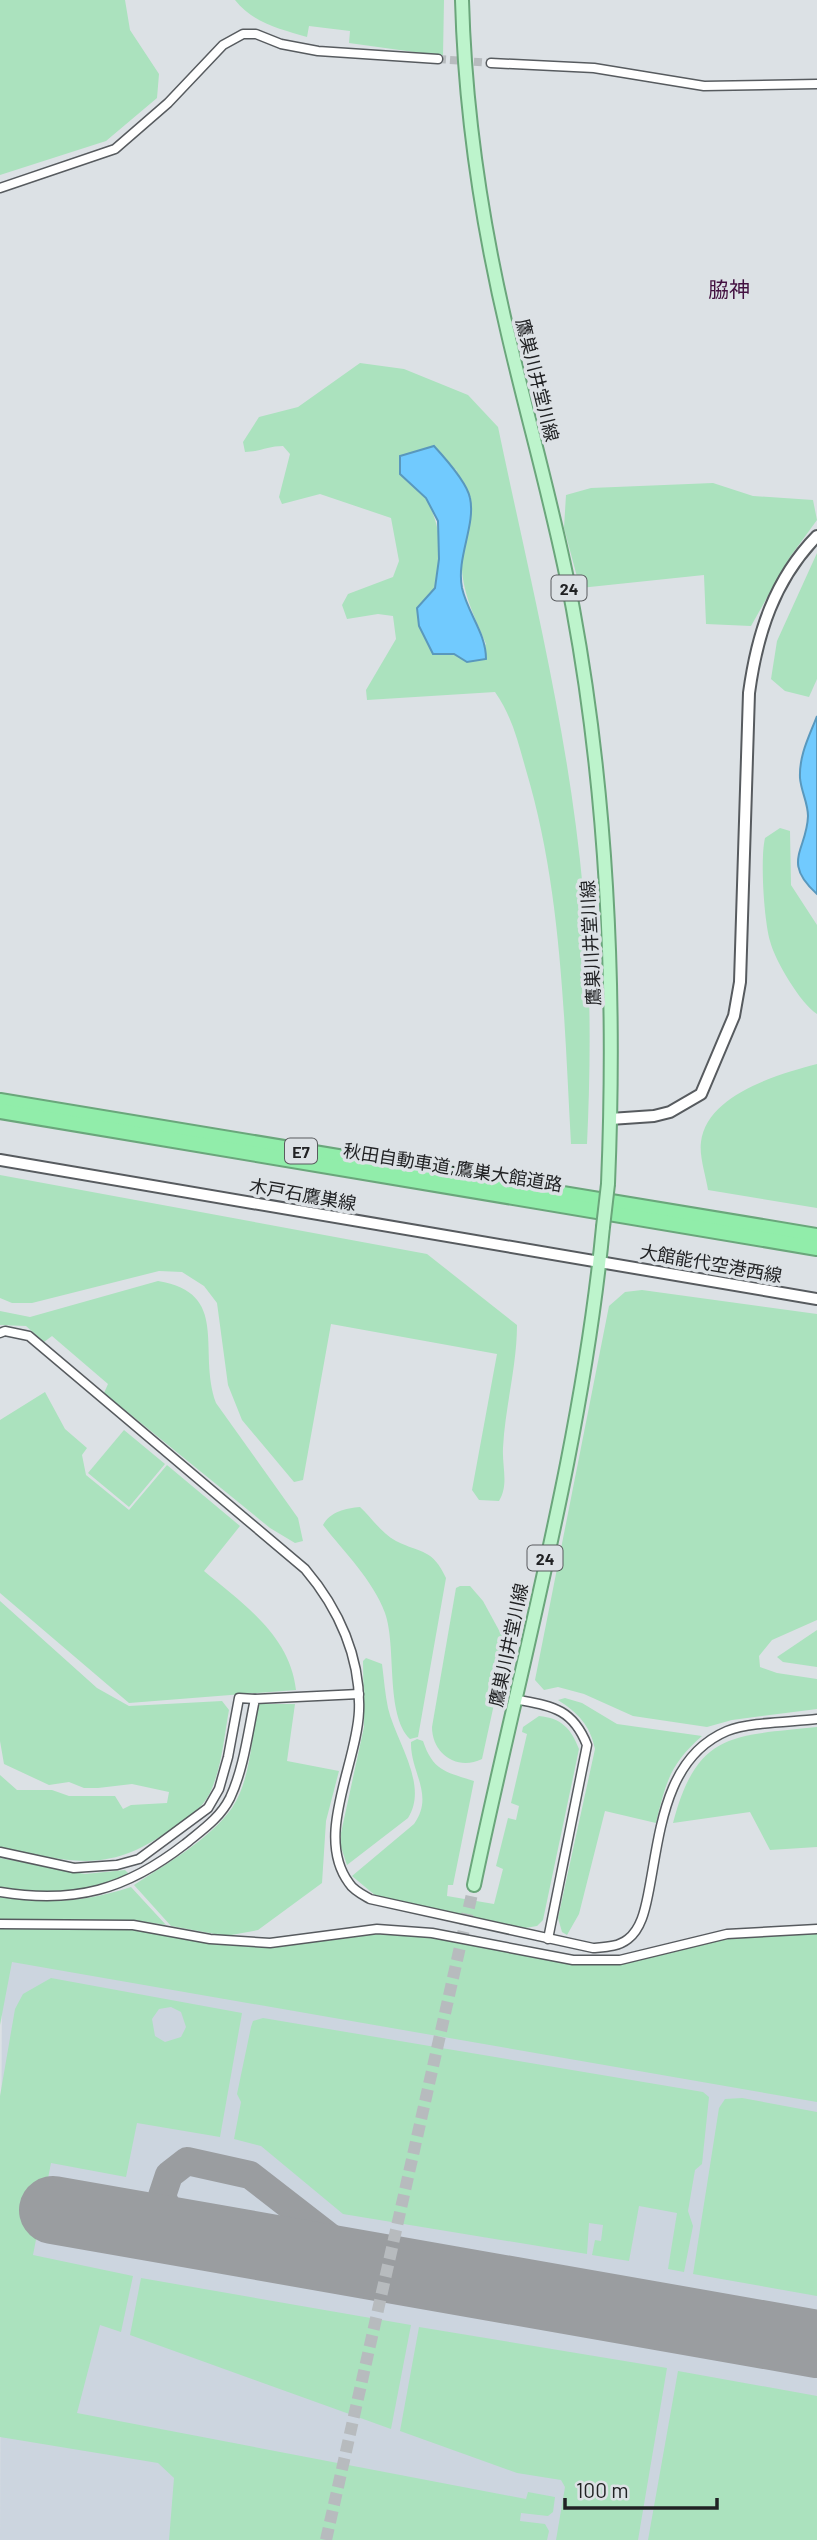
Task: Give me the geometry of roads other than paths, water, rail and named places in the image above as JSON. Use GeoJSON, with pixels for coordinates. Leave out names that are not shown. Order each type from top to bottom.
{"type":"FeatureCollection","features":[{"type":"Feature","properties":{"kind":"highway","name":"秋田自動車道;鷹巣大館道路"},"geometry":{"type":"LineString","coordinates":[[0,1101],[817,1237]]}},
{"type":"Feature","properties":{"kind":"highway","name":"秋田自動車道;鷹巣大館道路"},"geometry":{"type":"LineString","coordinates":[[0,1111],[817,1248]]}},
{"type":"Feature","properties":{"kind":"main road","name":"鷹巣川井堂川線"},"geometry":{"type":"LineString","coordinates":[[462,0],[463,44],[486,228],[564,566],[585,676],[609,910],[612,972],[610,1119],[600,1262],[570,1447],[474,1885]]}},
{"type":"Feature","properties":{"kind":"main road"},"geometry":{"type":"LineString","coordinates":[[610,1119],[654,1116],[670,1112],[701,1094],[734,1016],[740,982],[749,693],[755,648],[793,561],[817,536]]}},
{"type":"Feature","properties":{"kind":"main road","name":"木戸石鷹巣線"},"geometry":{"type":"LineString","coordinates":[[0,1160],[600,1262]]}},
{"type":"Feature","properties":{"kind":"main road","name":"大館能代空港西線"},"geometry":{"type":"LineString","coordinates":[[600,1262],[817,1299]]}},
{"type":"Feature","properties":{"kind":"street"},"geometry":{"type":"LineString","coordinates":[[0,188],[115,149],[168,103],[223,45],[243,34],[256,34],[281,44],[318,51],[438,59]]}},
{"type":"Feature","properties":{"kind":"street"},"geometry":{"type":"LineString","coordinates":[[491,63],[594,68],[704,86],[817,84]]}},
{"type":"Feature","properties":{"kind":"street"},"geometry":{"type":"LineString","coordinates":[[0,1333],[5,1331],[29,1336],[305,1569],[335,1609],[346,1633],[359,1693],[359,1715],[334,1839],[336,1858],[349,1884],[370,1899],[593,1948],[614,1946],[629,1938],[638,1927],[645,1909],[667,1803],[676,1777],[702,1745],[729,1730],[817,1719]]}},
{"type":"Feature","properties":{"kind":"street"},"geometry":{"type":"LineString","coordinates":[[0,1852],[74,1868],[117,1865],[139,1859],[208,1808],[219,1789],[228,1758],[239,1698],[359,1693]]}},
{"type":"Feature","properties":{"kind":"street"},"geometry":{"type":"LineString","coordinates":[[0,1892],[58,1897],[95,1892],[127,1882],[175,1852],[212,1823],[229,1800],[237,1779],[255,1699]]}},
{"type":"Feature","properties":{"kind":"street"},"geometry":{"type":"LineString","coordinates":[[514,1699],[539,1704],[570,1716],[587,1745],[548,1939]]}},
{"type":"Feature","properties":{"kind":"street"},"geometry":{"type":"LineString","coordinates":[[0,1924],[133,1925],[210,1939],[270,1944],[377,1929],[432,1933],[573,1960],[620,1960],[727,1934],[817,1929]]}},
{"type":"Feature","properties":{"kind":"water"},"geometry":{"type":"Polygon","coordinates":[[[434,446],[460,478],[470,498],[470,519],[463,553],[462,588],[483,641],[486,659],[467,662],[454,654],[433,654],[419,626],[417,608],[435,588],[439,559],[438,521],[426,498],[400,474],[400,456],[434,446]]]}},
{"type":"Feature","properties":{"kind":"water"},"geometry":{"type":"Polygon","coordinates":[[[817,716],[817,894],[806,883],[798,864],[808,816],[800,778],[801,762],[817,716]]]}},
{"type":"Feature","properties":{"kind":"tunnel"},"geometry":{"type":"LineString","coordinates":[[438,59],[491,63]]}},
{"type":"Feature","properties":{"kind":"tunnel"},"geometry":{"type":"LineString","coordinates":[[326,2540],[474,1885]]}},
{"type":"Feature","properties":{"kind":"district","name":"脇神"},"geometry":{"type":"Point","coordinates":[729,288]}}]}
